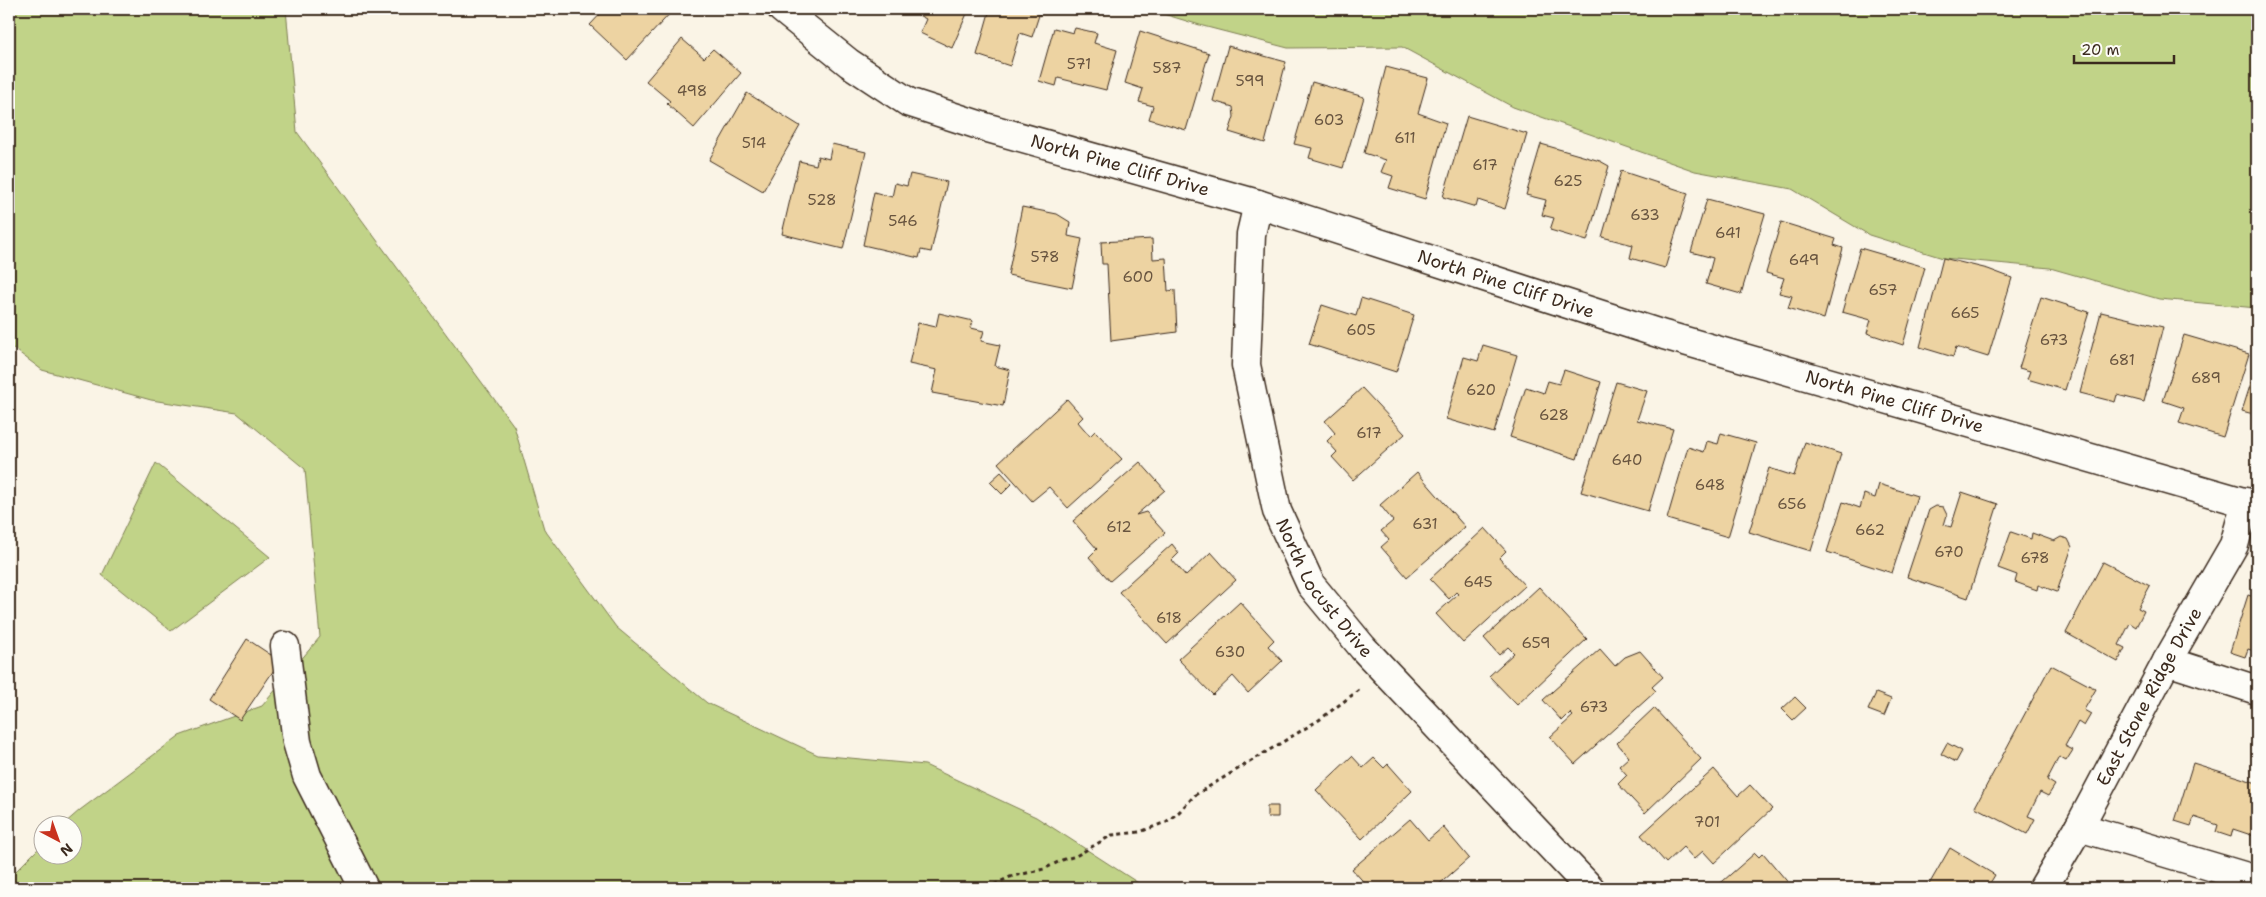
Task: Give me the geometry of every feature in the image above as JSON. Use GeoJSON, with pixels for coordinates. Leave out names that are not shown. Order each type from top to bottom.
{"type":"FeatureCollection","features":[{"type":"Feature","properties":{"kind":"street","name":"North Pine Cliff Drive"},"geometry":{"type":"LineString","coordinates":[[782,9],[849,64],[908,102],[988,128],[1258,204],[1664,335],[2252,504]]}},
{"type":"Feature","properties":{"kind":"street","name":"North Locust Drive"},"geometry":{"type":"LineString","coordinates":[[1258,204],[1251,234],[1246,365],[1277,511],[1311,585],[1363,648],[1590,888]]}},
{"type":"Feature","properties":{"kind":"street","name":"East Stone Ridge Drive"},"geometry":{"type":"LineString","coordinates":[[2043,888],[2079,827],[2167,661],[2234,545],[2252,504]]}},
{"type":"Feature","properties":{"kind":"street"},"geometry":{"type":"LineString","coordinates":[[285,646],[297,742],[307,776],[364,888]]}},
{"type":"Feature","properties":{"kind":"street"},"geometry":{"type":"LineString","coordinates":[[2167,661],[2257,690]]}},
{"type":"Feature","properties":{"kind":"street"},"geometry":{"type":"LineString","coordinates":[[2079,827],[2257,880]]}},
{"type":"Feature","properties":{"kind":"path"},"geometry":{"type":"LineString","coordinates":[[987,888],[1010,877],[1044,868],[1076,856],[1112,835],[1140,832],[1166,822],[1195,796],[1319,720],[1361,688]]}},
{"type":"Feature","properties":{"kind":"green space"},"geometry":{"type":"Polygon","coordinates":[[[9,9],[286,9],[297,132],[514,426],[544,529],[616,627],[707,703],[818,755],[925,765],[1036,817],[1146,888],[9,888],[9,878],[32,855],[32,864],[82,864],[82,814],[75,814],[179,736],[262,706],[320,637],[305,469],[237,413],[151,400],[42,370],[9,345],[9,9]]]}},
{"type":"Feature","properties":{"kind":"green space"},"geometry":{"type":"Polygon","coordinates":[[[1147,9],[2257,9],[2257,308],[2159,299],[2050,268],[1943,258],[1869,235],[1792,189],[1695,171],[1513,107],[1402,47],[1288,48],[1147,9]]]}},
{"type":"Feature","properties":{"kind":"green space"},"geometry":{"type":"Polygon","coordinates":[[[156,463],[270,557],[171,631],[102,575],[156,463]]]}},
{"type":"Feature","properties":{"kind":"building"},"geometry":{"type":"Polygon","coordinates":[[[605,9],[674,9],[627,60],[590,25],[605,9]]]}},
{"type":"Feature","properties":{"kind":"building"},"geometry":{"type":"Polygon","coordinates":[[[907,9],[969,9],[952,48],[920,33],[926,19],[907,9]]]}},
{"type":"Feature","properties":{"kind":"building"},"geometry":{"type":"Polygon","coordinates":[[[990,9],[1041,9],[1032,37],[1020,33],[1010,66],[977,55],[990,9]]]}},
{"type":"Feature","properties":{"kind":"building"},"geometry":{"type":"Polygon","coordinates":[[[1054,28],[1073,33],[1075,28],[1097,33],[1094,43],[1117,50],[1106,90],[1058,78],[1056,86],[1039,81],[1054,28]]]}},
{"type":"Feature","properties":{"kind":"building"},"geometry":{"type":"Polygon","coordinates":[[[1140,31],[1209,53],[1186,130],[1149,119],[1153,106],[1139,102],[1143,89],[1125,83],[1140,31]]]}},
{"type":"Feature","properties":{"kind":"building"},"geometry":{"type":"Polygon","coordinates":[[[682,39],[704,58],[713,49],[741,73],[694,128],[667,104],[670,101],[646,81],[682,39]]]}},
{"type":"Feature","properties":{"kind":"building"},"geometry":{"type":"Polygon","coordinates":[[[1228,46],[1286,62],[1265,143],[1229,132],[1234,117],[1233,107],[1213,101],[1228,46]]]}},
{"type":"Feature","properties":{"kind":"building"},"geometry":{"type":"Polygon","coordinates":[[[1386,67],[1428,78],[1418,113],[1446,123],[1425,199],[1389,188],[1393,176],[1381,172],[1386,160],[1364,153],[1386,67]]]}},
{"type":"Feature","properties":{"kind":"building"},"geometry":{"type":"Polygon","coordinates":[[[1312,82],[1364,97],[1343,168],[1309,158],[1312,148],[1294,144],[1312,82]]]}},
{"type":"Feature","properties":{"kind":"building"},"geometry":{"type":"Polygon","coordinates":[[[747,93],[800,126],[763,191],[709,160],[747,93]]]}},
{"type":"Feature","properties":{"kind":"building"},"geometry":{"type":"Polygon","coordinates":[[[1467,116],[1527,134],[1505,209],[1478,200],[1476,207],[1443,197],[1467,116]]]}},
{"type":"Feature","properties":{"kind":"building"},"geometry":{"type":"Polygon","coordinates":[[[832,144],[866,152],[843,249],[782,234],[799,161],[816,165],[818,156],[829,159],[832,144]]]}},
{"type":"Feature","properties":{"kind":"building"},"geometry":{"type":"Polygon","coordinates":[[[1541,144],[1600,161],[1609,166],[1587,241],[1550,230],[1554,218],[1542,215],[1546,200],[1526,195],[1541,144]]]}},
{"type":"Feature","properties":{"kind":"building"},"geometry":{"type":"Polygon","coordinates":[[[1621,171],[1688,193],[1665,268],[1630,258],[1633,245],[1602,237],[1621,171]]]}},
{"type":"Feature","properties":{"kind":"building"},"geometry":{"type":"Polygon","coordinates":[[[910,174],[947,182],[931,252],[921,250],[919,258],[863,245],[874,192],[892,197],[895,183],[907,186],[910,174]]]}},
{"type":"Feature","properties":{"kind":"building"},"geometry":{"type":"Polygon","coordinates":[[[1707,199],[1765,214],[1741,294],[1706,284],[1713,258],[1691,252],[1707,199]]]}},
{"type":"Feature","properties":{"kind":"building"},"geometry":{"type":"Polygon","coordinates":[[[1022,207],[1057,214],[1070,222],[1068,236],[1082,239],[1072,288],[1008,275],[1022,207]]]}},
{"type":"Feature","properties":{"kind":"building"},"geometry":{"type":"Polygon","coordinates":[[[1781,222],[1836,239],[1834,245],[1843,248],[1824,319],[1788,308],[1792,296],[1779,293],[1784,278],[1766,273],[1781,222]]]}},
{"type":"Feature","properties":{"kind":"building"},"geometry":{"type":"Polygon","coordinates":[[[1152,239],[1153,259],[1166,258],[1168,291],[1175,290],[1177,332],[1111,341],[1107,264],[1102,264],[1101,242],[1152,239]]]}},
{"type":"Feature","properties":{"kind":"building"},"geometry":{"type":"Polygon","coordinates":[[[1860,248],[1925,267],[1903,345],[1867,333],[1871,320],[1842,312],[1860,248]]]}},
{"type":"Feature","properties":{"kind":"building"},"geometry":{"type":"Polygon","coordinates":[[[1943,258],[1988,269],[2012,278],[1988,357],[1956,347],[1953,357],[1920,347],[1943,258]]]}},
{"type":"Feature","properties":{"kind":"building"},"geometry":{"type":"Polygon","coordinates":[[[2041,297],[2089,312],[2065,390],[2027,379],[2030,371],[2019,368],[2041,297]]]}},
{"type":"Feature","properties":{"kind":"building"},"geometry":{"type":"Polygon","coordinates":[[[1361,298],[1414,315],[1396,372],[1309,344],[1322,305],[1356,316],[1361,298]]]}},
{"type":"Feature","properties":{"kind":"building"},"geometry":{"type":"Polygon","coordinates":[[[2101,312],[2163,327],[2144,402],[2117,395],[2115,402],[2080,393],[2101,312]]]}},
{"type":"Feature","properties":{"kind":"building"},"geometry":{"type":"Polygon","coordinates":[[[939,313],[973,321],[971,328],[984,331],[981,341],[1000,345],[995,366],[1010,370],[1003,406],[932,393],[937,370],[909,364],[918,323],[936,327],[939,313]]]}},
{"type":"Feature","properties":{"kind":"building"},"geometry":{"type":"Polygon","coordinates":[[[2184,335],[2249,354],[2223,437],[2179,423],[2184,408],[2163,401],[2184,335]]]}},
{"type":"Feature","properties":{"kind":"building"},"geometry":{"type":"Polygon","coordinates":[[[1483,345],[1517,355],[1494,433],[1446,419],[1464,357],[1478,361],[1483,345]]]}},
{"type":"Feature","properties":{"kind":"building"},"geometry":{"type":"Polygon","coordinates":[[[2257,364],[2257,415],[2242,411],[2257,364]]]}},
{"type":"Feature","properties":{"kind":"building"},"geometry":{"type":"Polygon","coordinates":[[[1564,370],[1601,382],[1577,459],[1510,437],[1526,387],[1544,393],[1548,381],[1559,384],[1564,370]]]}},
{"type":"Feature","properties":{"kind":"building"},"geometry":{"type":"Polygon","coordinates":[[[1616,382],[1647,391],[1637,420],[1673,429],[1648,511],[1581,492],[1616,382]]]}},
{"type":"Feature","properties":{"kind":"building"},"geometry":{"type":"Polygon","coordinates":[[[1362,388],[1405,434],[1353,480],[1332,457],[1337,452],[1327,441],[1335,433],[1325,421],[1362,388]]]}},
{"type":"Feature","properties":{"kind":"building"},"geometry":{"type":"Polygon","coordinates":[[[1067,399],[1083,417],[1078,422],[1090,436],[1095,431],[1122,459],[1068,508],[1049,487],[1032,501],[998,463],[1067,399]]]}},
{"type":"Feature","properties":{"kind":"building"},"geometry":{"type":"Polygon","coordinates":[[[1721,433],[1756,443],[1728,537],[1667,519],[1688,447],[1704,452],[1707,441],[1718,444],[1721,433]]]}},
{"type":"Feature","properties":{"kind":"building"},"geometry":{"type":"Polygon","coordinates":[[[1805,442],[1841,454],[1811,551],[1749,532],[1769,468],[1794,476],[1805,442]]]}},
{"type":"Feature","properties":{"kind":"building"},"geometry":{"type":"Polygon","coordinates":[[[1140,462],[1165,490],[1136,515],[1146,512],[1165,533],[1110,581],[1089,557],[1097,549],[1073,521],[1140,462]]]}},
{"type":"Feature","properties":{"kind":"building"},"geometry":{"type":"Polygon","coordinates":[[[1001,472],[1012,484],[1002,494],[990,482],[1001,472]]]}},
{"type":"Feature","properties":{"kind":"building"},"geometry":{"type":"Polygon","coordinates":[[[1417,472],[1465,527],[1407,577],[1381,547],[1389,540],[1381,531],[1393,521],[1380,505],[1417,472]]]}},
{"type":"Feature","properties":{"kind":"building"},"geometry":{"type":"Polygon","coordinates":[[[1879,484],[1917,496],[1892,573],[1827,552],[1843,502],[1860,508],[1864,494],[1875,498],[1879,484]]]}},
{"type":"Feature","properties":{"kind":"building"},"geometry":{"type":"Polygon","coordinates":[[[1962,492],[1998,504],[1968,598],[1907,577],[1929,510],[1936,506],[1943,507],[1947,515],[1944,525],[1951,527],[1962,492]]]}},
{"type":"Feature","properties":{"kind":"building"},"geometry":{"type":"Polygon","coordinates":[[[1485,528],[1506,551],[1499,558],[1525,586],[1463,643],[1436,614],[1458,594],[1456,592],[1449,599],[1430,579],[1485,528]]]}},
{"type":"Feature","properties":{"kind":"building"},"geometry":{"type":"Polygon","coordinates":[[[2011,532],[2031,539],[2032,533],[2054,541],[2061,537],[2068,539],[2072,547],[2057,592],[2038,585],[2037,590],[2015,582],[2017,575],[1998,568],[2011,532]]]}},
{"type":"Feature","properties":{"kind":"building"},"geometry":{"type":"Polygon","coordinates":[[[1172,544],[1179,553],[1172,560],[1186,576],[1211,552],[1236,580],[1167,644],[1119,592],[1172,544]]]}},
{"type":"Feature","properties":{"kind":"building"},"geometry":{"type":"Polygon","coordinates":[[[2103,562],[2150,586],[2138,608],[2144,611],[2136,627],[2130,623],[2119,645],[2125,648],[2118,662],[2066,633],[2103,562]]]}},
{"type":"Feature","properties":{"kind":"building"},"geometry":{"type":"Polygon","coordinates":[[[1539,587],[1587,639],[1517,705],[1489,676],[1514,653],[1508,647],[1499,655],[1484,638],[1539,587]]]}},
{"type":"Feature","properties":{"kind":"building"},"geometry":{"type":"Polygon","coordinates":[[[2248,595],[2257,598],[2257,652],[2248,649],[2245,657],[2230,652],[2248,595]]]}},
{"type":"Feature","properties":{"kind":"building"},"geometry":{"type":"Polygon","coordinates":[[[1240,602],[1274,640],[1268,646],[1282,661],[1248,693],[1233,676],[1213,695],[1178,659],[1240,602]]]}},
{"type":"Feature","properties":{"kind":"building"},"geometry":{"type":"Polygon","coordinates":[[[247,639],[280,661],[240,720],[209,699],[247,639]]]}},
{"type":"Feature","properties":{"kind":"building"},"geometry":{"type":"Polygon","coordinates":[[[1600,649],[1615,666],[1625,657],[1640,651],[1663,677],[1652,687],[1656,691],[1575,764],[1550,737],[1573,716],[1570,713],[1562,721],[1543,700],[1600,649]]]}},
{"type":"Feature","properties":{"kind":"building"},"geometry":{"type":"Polygon","coordinates":[[[2051,665],[2096,689],[2084,710],[2091,714],[2084,726],[2078,722],[2065,746],[2073,750],[2066,761],[2059,757],[2047,780],[2055,785],[2048,796],[2040,792],[2028,816],[2035,819],[2027,834],[1975,807],[2051,665]]]}},
{"type":"Feature","properties":{"kind":"building"},"geometry":{"type":"Polygon","coordinates":[[[1876,693],[1891,699],[1884,716],[1868,710],[1876,693]]]}},
{"type":"Feature","properties":{"kind":"building"},"geometry":{"type":"Polygon","coordinates":[[[1795,697],[1806,708],[1793,720],[1782,709],[1795,697]]]}},
{"type":"Feature","properties":{"kind":"building"},"geometry":{"type":"Polygon","coordinates":[[[1654,708],[1701,759],[1645,813],[1618,784],[1627,775],[1619,766],[1629,757],[1617,743],[1654,708]]]}},
{"type":"Feature","properties":{"kind":"building"},"geometry":{"type":"Polygon","coordinates":[[[1947,743],[1962,751],[1956,762],[1941,754],[1947,743]]]}},
{"type":"Feature","properties":{"kind":"building"},"geometry":{"type":"Polygon","coordinates":[[[1352,756],[1363,768],[1374,758],[1384,768],[1388,764],[1412,791],[1362,839],[1316,790],[1352,756]]]}},
{"type":"Feature","properties":{"kind":"building"},"geometry":{"type":"Polygon","coordinates":[[[2193,763],[2257,783],[2257,837],[2233,829],[2231,837],[2216,832],[2218,825],[2194,817],[2191,826],[2175,821],[2193,763]]]}},
{"type":"Feature","properties":{"kind":"building"},"geometry":{"type":"Polygon","coordinates":[[[1714,769],[1738,796],[1750,785],[1772,809],[1714,863],[1703,851],[1694,859],[1683,847],[1666,863],[1641,835],[1714,769]]]}},
{"type":"Feature","properties":{"kind":"building"},"geometry":{"type":"Polygon","coordinates":[[[1267,806],[1278,806],[1278,817],[1267,817],[1267,806]]]}},
{"type":"Feature","properties":{"kind":"building"},"geometry":{"type":"Polygon","coordinates":[[[1410,819],[1428,840],[1443,827],[1469,858],[1435,888],[1386,888],[1383,884],[1378,888],[1369,888],[1352,869],[1410,819]]]}},
{"type":"Feature","properties":{"kind":"building"},"geometry":{"type":"Polygon","coordinates":[[[1950,848],[1995,875],[1987,888],[1927,888],[1950,848]]]}},
{"type":"Feature","properties":{"kind":"building"},"geometry":{"type":"Polygon","coordinates":[[[1755,853],[1759,857],[1763,853],[1791,886],[1789,888],[1715,888],[1755,853]]]}}]}
